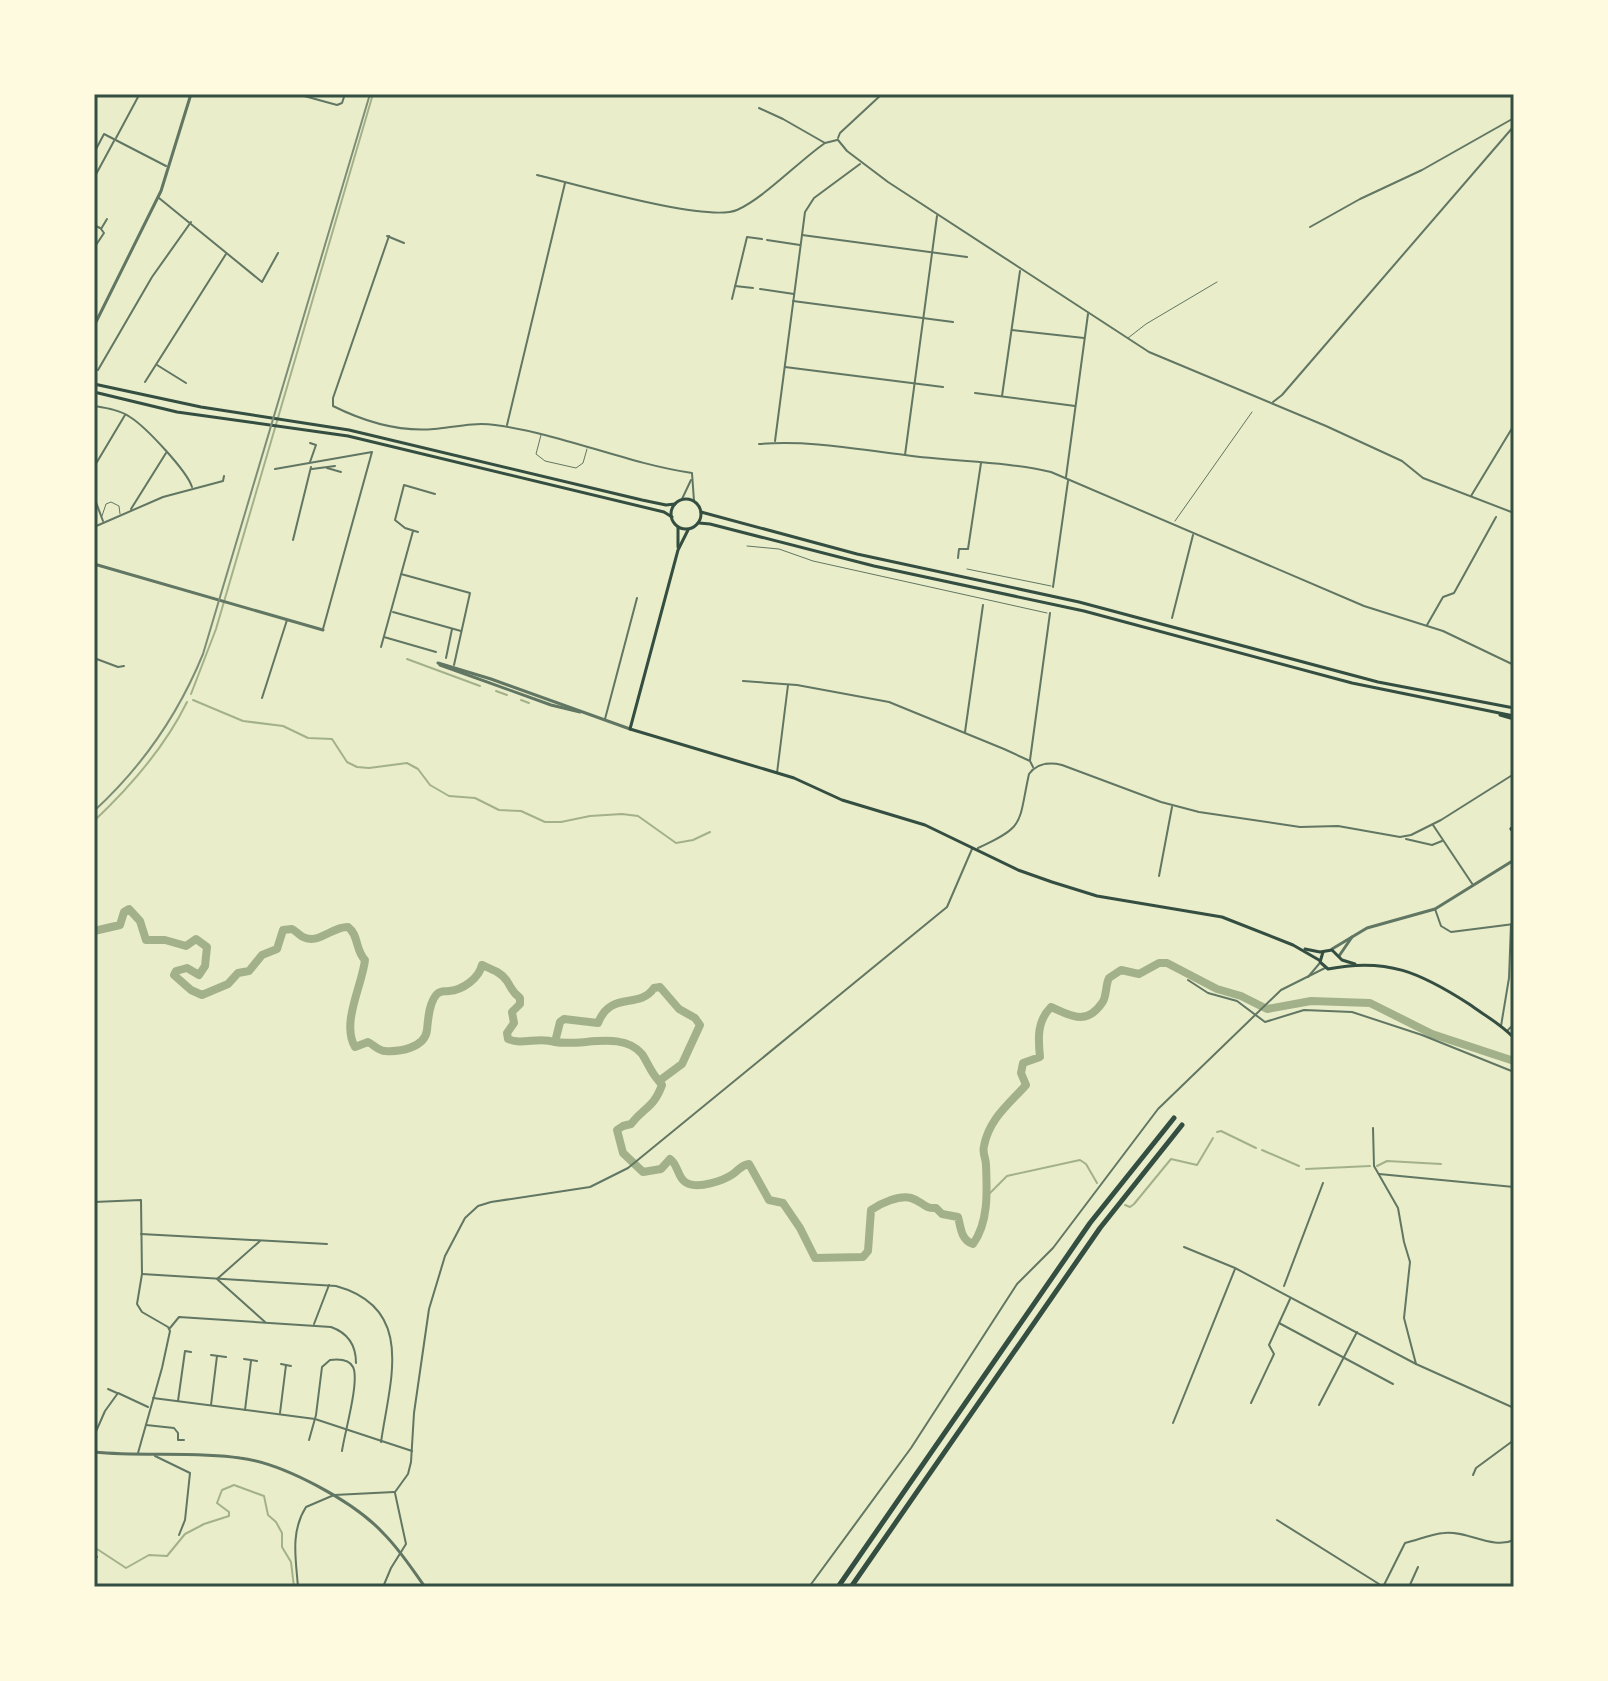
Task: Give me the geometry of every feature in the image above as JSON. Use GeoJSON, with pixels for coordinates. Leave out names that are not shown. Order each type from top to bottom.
{"type":"FeatureCollection","features":[{"type":"Feature","properties":{"kind":"highway"},"geometry":{"type":"LineString","coordinates":[[838,1587],[1090,1223],[1174,1118]]}},
{"type":"Feature","properties":{"kind":"highway"},"geometry":{"type":"LineString","coordinates":[[851,1587],[1100,1228],[1182,1125]]}},
{"type":"Feature","properties":{"kind":"main road"},"geometry":{"type":"LineString","coordinates":[[94,384],[201,407],[393,439],[666,505],[682,499],[694,501],[701,512],[857,554],[1079,602],[1378,682],[1514,707]]}},
{"type":"Feature","properties":{"kind":"main road"},"geometry":{"type":"LineString","coordinates":[[94,392],[177,412],[282,425],[390,445],[664,512],[672,517],[678,527],[678,550]]}},
{"type":"Feature","properties":{"kind":"main road"},"geometry":{"type":"LineString","coordinates":[[672,517],[675,504]]}},
{"type":"Feature","properties":{"kind":"main road"},"geometry":{"type":"LineString","coordinates":[[699,523],[701,512]]}},
{"type":"Feature","properties":{"kind":"main road"},"geometry":{"type":"LineString","coordinates":[[1357,965],[1330,949],[1323,952],[1301,948],[1222,917],[1076,890],[1018,870],[925,825],[842,800],[806,782],[630,729],[678,550],[688,530],[699,523],[740,531],[874,566],[1084,611],[1364,686],[1514,718]]}},
{"type":"Feature","properties":{"kind":"main road"},"geometry":{"type":"LineString","coordinates":[[678,527],[688,530]]}},
{"type":"Feature","properties":{"kind":"main road"},"geometry":{"type":"LineString","coordinates":[[1301,948],[1325,968],[1357,965],[1398,969],[1423,976],[1501,1026],[1514,1038]]}},
{"type":"Feature","properties":{"kind":"main road"},"geometry":{"type":"LineString","coordinates":[[1320,961],[1323,952]]}},
{"type":"Feature","properties":{"kind":"main road"},"geometry":{"type":"LineString","coordinates":[[1336,967],[1339,957]]}},
{"type":"Feature","properties":{"kind":"street"},"geometry":{"type":"LineString","coordinates":[[94,326],[158,198],[191,94]]}},
{"type":"Feature","properties":{"kind":"street"},"geometry":{"type":"LineString","coordinates":[[297,94],[339,105],[345,94]]}},
{"type":"Feature","properties":{"kind":"street"},"geometry":{"type":"LineString","coordinates":[[838,140],[840,133],[882,94]]}},
{"type":"Feature","properties":{"kind":"street"},"geometry":{"type":"LineString","coordinates":[[94,178],[138,97]]}},
{"type":"Feature","properties":{"kind":"street"},"geometry":{"type":"LineString","coordinates":[[759,108],[825,143]]}},
{"type":"Feature","properties":{"kind":"street"},"geometry":{"type":"LineString","coordinates":[[1310,227],[1422,170],[1514,118]]}},
{"type":"Feature","properties":{"kind":"street"},"geometry":{"type":"LineString","coordinates":[[1272,402],[1282,395],[1514,126]]}},
{"type":"Feature","properties":{"kind":"street"},"geometry":{"type":"LineString","coordinates":[[94,153],[104,134],[168,167]]}},
{"type":"Feature","properties":{"kind":"street"},"geometry":{"type":"LineString","coordinates":[[537,175],[681,209],[728,213],[746,205],[825,143],[838,140]]}},
{"type":"Feature","properties":{"kind":"street"},"geometry":{"type":"LineString","coordinates":[[838,140],[861,163],[1127,339],[1180,367],[1272,402],[1402,461],[1423,478],[1514,513]]}},
{"type":"Feature","properties":{"kind":"street"},"geometry":{"type":"LineString","coordinates":[[775,443],[805,212],[812,200],[861,163]]}},
{"type":"Feature","properties":{"kind":"street"},"geometry":{"type":"LineString","coordinates":[[507,427],[566,182]]}},
{"type":"Feature","properties":{"kind":"street"},"geometry":{"type":"LineString","coordinates":[[158,198],[262,282],[278,253]]}},
{"type":"Feature","properties":{"kind":"street"},"geometry":{"type":"LineString","coordinates":[[905,455],[937,215]]}},
{"type":"Feature","properties":{"kind":"street"},"geometry":{"type":"LineString","coordinates":[[101,229],[107,219]]}},
{"type":"Feature","properties":{"kind":"street"},"geometry":{"type":"LineString","coordinates":[[98,370],[152,277],[191,222]]}},
{"type":"Feature","properties":{"kind":"street"},"geometry":{"type":"LineString","coordinates":[[94,225],[104,232],[94,248]]}},
{"type":"Feature","properties":{"kind":"street"},"geometry":{"type":"LineString","coordinates":[[802,235],[967,257]]}},
{"type":"Feature","properties":{"kind":"street"},"geometry":{"type":"LineString","coordinates":[[404,243],[388,236],[332,405],[396,428],[429,430],[477,424],[507,427],[588,447],[647,466],[692,473],[682,499]]}},
{"type":"Feature","properties":{"kind":"street"},"geometry":{"type":"LineString","coordinates":[[94,237],[100,240]]}},
{"type":"Feature","properties":{"kind":"street"},"geometry":{"type":"LineString","coordinates":[[732,299],[747,237],[762,239]]}},
{"type":"Feature","properties":{"kind":"street"},"geometry":{"type":"LineString","coordinates":[[767,240],[800,245]]}},
{"type":"Feature","properties":{"kind":"street"},"geometry":{"type":"LineString","coordinates":[[145,382],[227,253]]}},
{"type":"Feature","properties":{"kind":"street"},"geometry":{"type":"LineString","coordinates":[[1002,396],[1021,271]]}},
{"type":"Feature","properties":{"kind":"street"},"geometry":{"type":"LineString","coordinates":[[735,286],[753,288]]}},
{"type":"Feature","properties":{"kind":"street"},"geometry":{"type":"LineString","coordinates":[[760,289],[794,294]]}},
{"type":"Feature","properties":{"kind":"street"},"geometry":{"type":"LineString","coordinates":[[793,301],[953,322]]}},
{"type":"Feature","properties":{"kind":"street"},"geometry":{"type":"LineString","coordinates":[[1053,587],[1088,314]]}},
{"type":"Feature","properties":{"kind":"street"},"geometry":{"type":"LineString","coordinates":[[1012,330],[1085,338]]}},
{"type":"Feature","properties":{"kind":"street"},"geometry":{"type":"LineString","coordinates":[[156,364],[186,383]]}},
{"type":"Feature","properties":{"kind":"street"},"geometry":{"type":"LineString","coordinates":[[784,367],[943,387]]}},
{"type":"Feature","properties":{"kind":"street"},"geometry":{"type":"LineString","coordinates":[[975,393],[1076,407]]}},
{"type":"Feature","properties":{"kind":"street"},"geometry":{"type":"LineString","coordinates":[[94,406],[126,414],[144,428],[188,476],[193,489]]}},
{"type":"Feature","properties":{"kind":"street"},"geometry":{"type":"LineString","coordinates":[[94,467],[126,414]]}},
{"type":"Feature","properties":{"kind":"street"},"geometry":{"type":"LineString","coordinates":[[1471,497],[1514,425]]}},
{"type":"Feature","properties":{"kind":"street"},"geometry":{"type":"LineString","coordinates":[[293,540],[316,445],[310,443]]}},
{"type":"Feature","properties":{"kind":"street"},"geometry":{"type":"LineString","coordinates":[[759,444],[819,443],[905,455],[1018,465],[1067,479],[1364,606],[1427,626],[1514,665]]}},
{"type":"Feature","properties":{"kind":"street"},"geometry":{"type":"LineString","coordinates":[[94,564],[323,630],[372,452],[311,467]]}},
{"type":"Feature","properties":{"kind":"street"},"geometry":{"type":"LineString","coordinates":[[131,510],[166,453]]}},
{"type":"Feature","properties":{"kind":"street"},"geometry":{"type":"LineString","coordinates":[[958,558],[959,549],[968,549],[981,462]]}},
{"type":"Feature","properties":{"kind":"street"},"geometry":{"type":"LineString","coordinates":[[323,468],[335,466]]}},
{"type":"Feature","properties":{"kind":"street"},"geometry":{"type":"LineString","coordinates":[[275,469],[311,467],[341,472]]}},
{"type":"Feature","properties":{"kind":"street"},"geometry":{"type":"LineString","coordinates":[[94,527],[102,520],[223,481],[224,476]]}},
{"type":"Feature","properties":{"kind":"street"},"geometry":{"type":"LineString","coordinates":[[691,479],[694,501]]}},
{"type":"Feature","properties":{"kind":"street"},"geometry":{"type":"LineString","coordinates":[[418,532],[405,528],[395,519],[404,485],[435,494]]}},
{"type":"Feature","properties":{"kind":"street"},"geometry":{"type":"LineString","coordinates":[[94,497],[102,520]]}},
{"type":"Feature","properties":{"kind":"street"},"geometry":{"type":"LineString","coordinates":[[1427,626],[1443,597],[1454,593],[1496,517]]}},
{"type":"Feature","properties":{"kind":"street"},"geometry":{"type":"LineString","coordinates":[[381,647],[413,531]]}},
{"type":"Feature","properties":{"kind":"street"},"geometry":{"type":"LineString","coordinates":[[1172,618],[1194,534]]}},
{"type":"Feature","properties":{"kind":"street"},"geometry":{"type":"LineString","coordinates":[[401,574],[469,592],[454,667]]}},
{"type":"Feature","properties":{"kind":"street"},"geometry":{"type":"LineString","coordinates":[[604,720],[637,598]]}},
{"type":"Feature","properties":{"kind":"street"},"geometry":{"type":"LineString","coordinates":[[964,734],[983,605]]}},
{"type":"Feature","properties":{"kind":"street"},"geometry":{"type":"LineString","coordinates":[[391,612],[462,631]]}},
{"type":"Feature","properties":{"kind":"street"},"geometry":{"type":"LineString","coordinates":[[1033,768],[1030,761],[1050,613]]}},
{"type":"Feature","properties":{"kind":"street"},"geometry":{"type":"LineString","coordinates":[[262,698],[287,619]]}},
{"type":"Feature","properties":{"kind":"street"},"geometry":{"type":"LineString","coordinates":[[446,658],[452,628]]}},
{"type":"Feature","properties":{"kind":"street"},"geometry":{"type":"LineString","coordinates":[[384,637],[436,652]]}},
{"type":"Feature","properties":{"kind":"street"},"geometry":{"type":"LineString","coordinates":[[273,639],[280,641]]}},
{"type":"Feature","properties":{"kind":"street"},"geometry":{"type":"LineString","coordinates":[[94,658],[118,667],[124,666]]}},
{"type":"Feature","properties":{"kind":"street"},"geometry":{"type":"LineString","coordinates":[[580,712],[551,705],[438,663],[630,729]]}},
{"type":"Feature","properties":{"kind":"street"},"geometry":{"type":"LineString","coordinates":[[743,681],[788,684],[873,698],[913,711],[1030,761]]}},
{"type":"Feature","properties":{"kind":"street"},"geometry":{"type":"LineString","coordinates":[[777,773],[788,684]]}},
{"type":"Feature","properties":{"kind":"street"},"geometry":{"type":"LineString","coordinates":[[383,1587],[406,1544],[395,1492],[408,1474],[429,1309],[445,1256],[465,1218],[485,1203],[590,1187],[628,1168],[947,907],[974,849],[1009,833],[1017,824],[1033,768],[1046,764],[1062,765],[1173,805],[1272,823],[1300,827],[1338,826],[1432,845],[1443,841]]}},
{"type":"Feature","properties":{"kind":"street"},"geometry":{"type":"LineString","coordinates":[[1404,837],[1432,824],[1514,774]]}},
{"type":"Feature","properties":{"kind":"street"},"geometry":{"type":"LineString","coordinates":[[1159,876],[1173,805]]}},
{"type":"Feature","properties":{"kind":"street"},"geometry":{"type":"LineString","coordinates":[[1432,824],[1473,885]]}},
{"type":"Feature","properties":{"kind":"street"},"geometry":{"type":"LineString","coordinates":[[988,844],[986,849],[989,856]]}},
{"type":"Feature","properties":{"kind":"street"},"geometry":{"type":"LineString","coordinates":[[1330,949],[1372,926],[1435,909],[1514,860]]}},
{"type":"Feature","properties":{"kind":"street"},"geometry":{"type":"LineString","coordinates":[[1435,909],[1441,926],[1451,932],[1512,924],[1509,978],[1501,1026]]}},
{"type":"Feature","properties":{"kind":"street"},"geometry":{"type":"LineString","coordinates":[[1339,957],[1354,935]]}},
{"type":"Feature","properties":{"kind":"street"},"geometry":{"type":"LineString","coordinates":[[1307,978],[1320,961]]}},
{"type":"Feature","properties":{"kind":"street"},"geometry":{"type":"LineString","coordinates":[[809,1587],[911,1448],[1017,1284],[1053,1248],[1158,1109],[1281,990],[1325,968]]}},
{"type":"Feature","properties":{"kind":"street"},"geometry":{"type":"LineString","coordinates":[[1188,980],[1208,993],[1237,1001],[1267,1022],[1304,1010],[1352,1012],[1422,1035],[1514,1072]]}},
{"type":"Feature","properties":{"kind":"street"},"geometry":{"type":"LineString","coordinates":[[1507,1031],[1514,1024]]}},
{"type":"Feature","properties":{"kind":"street"},"geometry":{"type":"LineString","coordinates":[[1373,1128],[1372,1153],[1377,1173],[1398,1208],[1410,1262],[1404,1318],[1416,1364]]}},
{"type":"Feature","properties":{"kind":"street"},"geometry":{"type":"LineString","coordinates":[[1377,1173],[1514,1187]]}},
{"type":"Feature","properties":{"kind":"street"},"geometry":{"type":"LineString","coordinates":[[1284,1286],[1323,1183]]}},
{"type":"Feature","properties":{"kind":"street"},"geometry":{"type":"LineString","coordinates":[[94,1202],[141,1200],[142,1274],[137,1304],[142,1312],[169,1328]]}},
{"type":"Feature","properties":{"kind":"street"},"geometry":{"type":"LineString","coordinates":[[141,1234],[327,1244]]}},
{"type":"Feature","properties":{"kind":"street"},"geometry":{"type":"LineString","coordinates":[[217,1279],[261,1240]]}},
{"type":"Feature","properties":{"kind":"street"},"geometry":{"type":"LineString","coordinates":[[1184,1247],[1235,1268],[1416,1364],[1514,1408]]}},
{"type":"Feature","properties":{"kind":"street"},"geometry":{"type":"LineString","coordinates":[[1173,1423],[1235,1268]]}},
{"type":"Feature","properties":{"kind":"street"},"geometry":{"type":"LineString","coordinates":[[142,1274],[329,1285],[359,1294],[373,1304],[384,1318],[393,1351],[381,1442]]}},
{"type":"Feature","properties":{"kind":"street"},"geometry":{"type":"LineString","coordinates":[[217,1279],[265,1322]]}},
{"type":"Feature","properties":{"kind":"street"},"geometry":{"type":"LineString","coordinates":[[314,1325],[329,1285]]}},
{"type":"Feature","properties":{"kind":"street"},"geometry":{"type":"LineString","coordinates":[[1251,1403],[1274,1354],[1269,1345],[1291,1298]]}},
{"type":"Feature","properties":{"kind":"street"},"geometry":{"type":"LineString","coordinates":[[137,1454],[163,1366],[169,1328],[179,1317],[331,1327],[344,1334],[354,1348],[356,1363]]}},
{"type":"Feature","properties":{"kind":"street"},"geometry":{"type":"LineString","coordinates":[[1279,1323],[1393,1384]]}},
{"type":"Feature","properties":{"kind":"street"},"geometry":{"type":"LineString","coordinates":[[1319,1405],[1357,1332]]}},
{"type":"Feature","properties":{"kind":"street"},"geometry":{"type":"LineString","coordinates":[[178,1401],[185,1351],[191,1352]]}},
{"type":"Feature","properties":{"kind":"street"},"geometry":{"type":"LineString","coordinates":[[211,1355],[226,1357]]}},
{"type":"Feature","properties":{"kind":"street"},"geometry":{"type":"LineString","coordinates":[[211,1405],[217,1356]]}},
{"type":"Feature","properties":{"kind":"street"},"geometry":{"type":"LineString","coordinates":[[244,1359],[257,1361]]}},
{"type":"Feature","properties":{"kind":"street"},"geometry":{"type":"LineString","coordinates":[[309,1440],[322,1367],[332,1359],[346,1361],[355,1372],[342,1451]]}},
{"type":"Feature","properties":{"kind":"street"},"geometry":{"type":"LineString","coordinates":[[245,1410],[251,1361]]}},
{"type":"Feature","properties":{"kind":"street"},"geometry":{"type":"LineString","coordinates":[[281,1364],[291,1366]]}},
{"type":"Feature","properties":{"kind":"street"},"geometry":{"type":"LineString","coordinates":[[280,1414],[286,1365]]}},
{"type":"Feature","properties":{"kind":"street"},"geometry":{"type":"LineString","coordinates":[[108,1389],[149,1408]]}},
{"type":"Feature","properties":{"kind":"street"},"geometry":{"type":"LineString","coordinates":[[94,1436],[105,1411],[118,1393]]}},
{"type":"Feature","properties":{"kind":"street"},"geometry":{"type":"LineString","coordinates":[[152,1397],[315,1419],[412,1451]]}},
{"type":"Feature","properties":{"kind":"street"},"geometry":{"type":"LineString","coordinates":[[145,1424],[174,1428],[178,1440],[184,1440]]}},
{"type":"Feature","properties":{"kind":"street"},"geometry":{"type":"LineString","coordinates":[[1473,1475],[1476,1468],[1514,1440]]}},
{"type":"Feature","properties":{"kind":"street"},"geometry":{"type":"LineString","coordinates":[[94,1452],[241,1458],[268,1465],[334,1495],[383,1532],[425,1587]]}},
{"type":"Feature","properties":{"kind":"street"},"geometry":{"type":"LineString","coordinates":[[153,1455],[190,1473],[185,1520],[179,1535]]}},
{"type":"Feature","properties":{"kind":"street"},"geometry":{"type":"LineString","coordinates":[[298,1587],[294,1546],[302,1512],[310,1505],[334,1495],[395,1492]]}},
{"type":"Feature","properties":{"kind":"street"},"geometry":{"type":"LineString","coordinates":[[1277,1520],[1379,1584],[1377,1587]]}},
{"type":"Feature","properties":{"kind":"street"},"geometry":{"type":"LineString","coordinates":[[1383,1587],[1403,1545],[1442,1533],[1464,1534],[1503,1544],[1514,1540]]}},
{"type":"Feature","properties":{"kind":"street"},"geometry":{"type":"LineString","coordinates":[[1409,1587],[1418,1567]]}},
{"type":"Feature","properties":{"kind":"lane"},"geometry":{"type":"LineString","coordinates":[[1127,339],[1146,324],[1217,282]]}},
{"type":"Feature","properties":{"kind":"lane"},"geometry":{"type":"LineString","coordinates":[[1173,525],[1252,412]]}},
{"type":"Feature","properties":{"kind":"lane"},"geometry":{"type":"LineString","coordinates":[[541,435],[536,452],[545,461],[577,467],[583,463],[588,447]]}},
{"type":"Feature","properties":{"kind":"lane"},"geometry":{"type":"LineString","coordinates":[[102,520],[106,504],[111,502],[119,506],[120,514]]}},
{"type":"Feature","properties":{"kind":"lane"},"geometry":{"type":"LineString","coordinates":[[747,546],[779,549],[813,561],[1050,613]]}},
{"type":"Feature","properties":{"kind":"lane"},"geometry":{"type":"LineString","coordinates":[[967,569],[1053,587]]}},
{"type":"Feature","properties":{"kind":"waterway"},"geometry":{"type":"LineString","coordinates":[[191,694],[216,629],[373,94]]}},
{"type":"Feature","properties":{"kind":"waterway"},"geometry":{"type":"LineString","coordinates":[[407,659],[480,686]]}},
{"type":"Feature","properties":{"kind":"waterway"},"geometry":{"type":"LineString","coordinates":[[496,691],[507,695]]}},
{"type":"Feature","properties":{"kind":"waterway"},"geometry":{"type":"LineString","coordinates":[[193,700],[243,721],[283,726],[308,738],[332,739],[347,762],[357,767],[407,763],[418,769],[430,785],[449,796],[475,798],[499,810],[521,811],[545,822],[590,816],[638,816],[676,843],[710,832]]}},
{"type":"Feature","properties":{"kind":"waterway"},"geometry":{"type":"LineString","coordinates":[[521,700],[529,703]]}},
{"type":"Feature","properties":{"kind":"waterway"},"geometry":{"type":"LineString","coordinates":[[94,821],[146,766],[187,702]]}},
{"type":"Feature","properties":{"kind":"waterway"},"geometry":{"type":"LineString","coordinates":[[94,931],[120,925],[124,912],[129,909],[140,921],[146,940],[165,940],[186,946],[196,939],[207,947],[205,966],[199,975],[187,968],[176,971],[174,975],[202,995],[228,984],[238,973],[249,971],[262,955],[277,949],[283,930],[292,929],[303,937],[314,939],[348,927],[365,960],[351,1016],[351,1037],[355,1047],[368,1042],[385,1051],[404,1050],[422,1041],[434,997],[465,986],[474,979],[482,965],[502,975],[520,998],[520,1004],[512,1012],[514,1023],[507,1033],[508,1039],[514,1041],[555,1042],[560,1022],[564,1019],[598,1023],[610,1007],[641,998],[660,987],[679,1009],[695,1018],[700,1025],[682,1064],[659,1081],[662,1085],[652,1103],[631,1124],[617,1130],[623,1153],[643,1172],[661,1169],[670,1159],[682,1179],[694,1185],[723,1179],[749,1164],[769,1200],[783,1203],[815,1258],[863,1257],[868,1251],[871,1210],[901,1198],[911,1198],[936,1208],[942,1214],[958,1217],[964,1237],[973,1244],[982,1226],[986,1206],[983,1151],[987,1136],[1000,1112],[1026,1085],[1021,1073],[1023,1063],[1040,1057],[1039,1037],[1043,1018],[1051,1007],[1078,1017],[1090,1015],[1104,1001],[1109,978],[1121,970],[1139,974],[1159,963],[1167,963],[1217,989],[1241,996],[1267,1009],[1311,1001],[1370,1003],[1432,1034],[1514,1061]]}},
{"type":"Feature","properties":{"kind":"waterway"},"geometry":{"type":"LineString","coordinates":[[555,1042],[624,1043],[642,1054],[659,1081]]}},
{"type":"Feature","properties":{"kind":"waterway"},"geometry":{"type":"LineString","coordinates":[[1217,1132],[1221,1131],[1256,1148]]}},
{"type":"Feature","properties":{"kind":"waterway"},"geometry":{"type":"LineString","coordinates":[[1125,1205],[1130,1207],[1134,1204],[1171,1159],[1197,1165],[1213,1138]]}},
{"type":"Feature","properties":{"kind":"waterway"},"geometry":{"type":"LineString","coordinates":[[1262,1150],[1299,1166]]}},
{"type":"Feature","properties":{"kind":"waterway"},"geometry":{"type":"LineString","coordinates":[[988,1195],[1007,1176],[1080,1160],[1086,1164],[1097,1183]]}},
{"type":"Feature","properties":{"kind":"waterway"},"geometry":{"type":"LineString","coordinates":[[1377,1166],[1387,1161],[1441,1164]]}},
{"type":"Feature","properties":{"kind":"waterway"},"geometry":{"type":"LineString","coordinates":[[1306,1169],[1370,1166]]}},
{"type":"Feature","properties":{"kind":"waterway"},"geometry":{"type":"LineString","coordinates":[[94,1547],[126,1568],[149,1555],[167,1556],[185,1534],[229,1516],[229,1512],[217,1503],[222,1490],[234,1485],[264,1496],[268,1515],[282,1533],[282,1547],[291,1562],[294,1587]]}},
{"type":"Feature","properties":{"kind":"railway"},"geometry":{"type":"LineString","coordinates":[[94,811],[128,776],[157,739],[182,698],[203,654],[370,94]]}}]}
